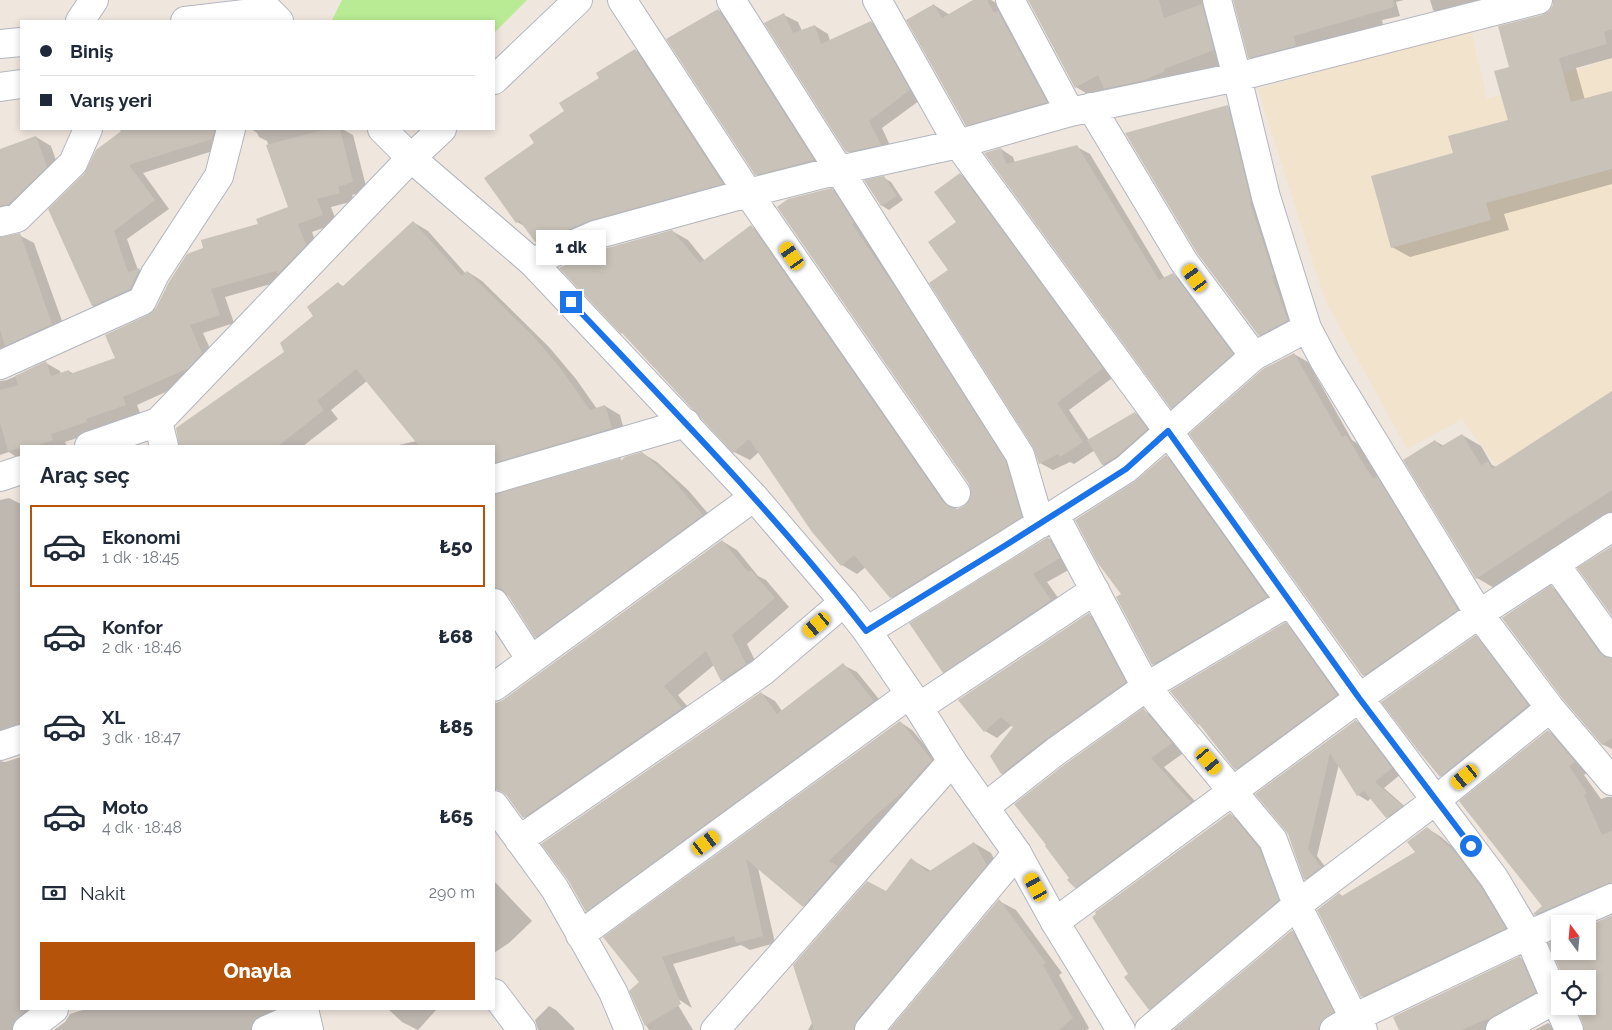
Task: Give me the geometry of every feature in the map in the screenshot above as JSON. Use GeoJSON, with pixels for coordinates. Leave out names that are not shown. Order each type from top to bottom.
{"type":"FeatureCollection","features":[{"type":"Feature","properties":{"kind":"street"},"geometry":{"type":"LineString","coordinates":[[81,20],[94,0]]}},
{"type":"Feature","properties":{"kind":"street"},"geometry":{"type":"LineString","coordinates":[[495,79],[578,0]]}},
{"type":"Feature","properties":{"kind":"street"},"geometry":{"type":"LineString","coordinates":[[622,0],[748,193],[956,493]]}},
{"type":"Feature","properties":{"kind":"street"},"geometry":{"type":"LineString","coordinates":[[731,0],[1020,455],[1047,519],[1095,590],[1146,686],[1274,840],[1297,905],[1350,1026],[1528,935],[1612,898]]}},
{"type":"Feature","properties":{"kind":"street"},"geometry":{"type":"LineString","coordinates":[[877,0],[958,144],[1168,431],[1359,698],[1494,878],[1528,935],[1551,987]]}},
{"type":"Feature","properties":{"kind":"street"},"geometry":{"type":"LineString","coordinates":[[1010,0],[1080,109],[1184,262],[1254,356]]}},
{"type":"Feature","properties":{"kind":"street"},"geometry":{"type":"LineString","coordinates":[[1217,0],[1266,197],[1307,328],[1325,362],[1479,614],[1550,708],[1612,781]]}},
{"type":"Feature","properties":{"kind":"street"},"geometry":{"type":"LineString","coordinates":[[532,262],[595,235],[748,193],[839,170],[958,144],[1080,109],[1237,77],[1538,0]]}},
{"type":"Feature","properties":{"kind":"street"},"geometry":{"type":"LineString","coordinates":[[194,20],[269,11]]}},
{"type":"Feature","properties":{"kind":"street"},"geometry":{"type":"LineString","coordinates":[[0,44],[20,42]]}},
{"type":"Feature","properties":{"kind":"street"},"geometry":{"type":"LineString","coordinates":[[0,88],[20,84]]}},
{"type":"Feature","properties":{"kind":"street"},"geometry":{"type":"LineString","coordinates":[[0,222],[17,218],[73,163],[88,130]]}},
{"type":"Feature","properties":{"kind":"street"},"geometry":{"type":"LineString","coordinates":[[0,365],[142,301],[155,274],[219,176],[230,130]]}},
{"type":"Feature","properties":{"kind":"street"},"geometry":{"type":"LineString","coordinates":[[383,130],[411,158],[532,262],[754,497],[844,602],[914,700],[952,761],[1017,853],[1114,1027]]}},
{"type":"Feature","properties":{"kind":"street"},"geometry":{"type":"LineString","coordinates":[[96,445],[161,434],[411,158],[441,130]]}},
{"type":"Feature","properties":{"kind":"street"},"geometry":{"type":"LineString","coordinates":[[866,631],[1126,469],[1254,356],[1307,328]]}},
{"type":"Feature","properties":{"kind":"street"},"geometry":{"type":"LineString","coordinates":[[495,479],[686,424]]}},
{"type":"Feature","properties":{"kind":"street"},"geometry":{"type":"LineString","coordinates":[[0,477],[20,470]]}},
{"type":"Feature","properties":{"kind":"street"},"geometry":{"type":"LineString","coordinates":[[495,686],[754,497]]}},
{"type":"Feature","properties":{"kind":"street"},"geometry":{"type":"LineString","coordinates":[[1055,922],[1359,698],[1479,614],[1612,527]]}},
{"type":"Feature","properties":{"kind":"street"},"geometry":{"type":"LineString","coordinates":[[1555,564],[1612,643]]}},
{"type":"Feature","properties":{"kind":"street"},"geometry":{"type":"LineString","coordinates":[[580,935],[914,700],[1095,590]]}},
{"type":"Feature","properties":{"kind":"street"},"geometry":{"type":"LineString","coordinates":[[519,840],[762,672],[844,602]]}},
{"type":"Feature","properties":{"kind":"street"},"geometry":{"type":"LineString","coordinates":[[985,807],[1054,752],[1146,686],[1289,602]]}},
{"type":"Feature","properties":{"kind":"street"},"geometry":{"type":"LineString","coordinates":[[495,605],[531,660]]}},
{"type":"Feature","properties":{"kind":"street"},"geometry":{"type":"LineString","coordinates":[[1149,1030],[1297,905],[1436,800],[1550,708]]}},
{"type":"Feature","properties":{"kind":"street"},"geometry":{"type":"LineString","coordinates":[[0,746],[20,739]]}},
{"type":"Feature","properties":{"kind":"street"},"geometry":{"type":"LineString","coordinates":[[715,1030],[952,761]]}},
{"type":"Feature","properties":{"kind":"street"},"geometry":{"type":"LineString","coordinates":[[495,806],[555,889],[612,992],[629,1030]]}},
{"type":"Feature","properties":{"kind":"street"},"geometry":{"type":"LineString","coordinates":[[869,1030],[1017,853]]}},
{"type":"Feature","properties":{"kind":"street"},"geometry":{"type":"LineString","coordinates":[[495,994],[522,1030]]}},
{"type":"Feature","properties":{"kind":"street"},"geometry":{"type":"LineString","coordinates":[[1500,1030],[1551,1001]]}},
{"type":"Feature","properties":{"kind":"street"},"geometry":{"type":"LineString","coordinates":[[27,1030],[53,1010]]}},
{"type":"Feature","properties":{"kind":"street"},"geometry":{"type":"LineString","coordinates":[[1563,1015],[1569,1030]]}},
{"type":"Feature","properties":{"kind":"street"},"geometry":{"type":"LineString","coordinates":[[266,1030],[306,1017]]}},
{"type":"Feature","properties":{"kind":"shaded area"},"geometry":{"type":"Polygon","coordinates":[[[1471,29],[1487,99],[1612,58],[1612,482],[1542,527],[1462,419],[1407,449],[1325,300],[1258,89],[1471,29]]]}},
{"type":"Feature","properties":{"kind":"green space"},"geometry":{"type":"Polygon","coordinates":[[[342,0],[527,0],[495,32],[495,20],[332,20],[342,0]]]}},
{"type":"Feature","properties":{"kind":"building"},"geometry":{"type":"Polygon","coordinates":[[[973,0],[987,0],[994,13],[998,11],[1047,102],[966,126],[906,20],[934,4],[942,18],[973,0]]]}},
{"type":"Feature","properties":{"kind":"building"},"geometry":{"type":"Polygon","coordinates":[[[1028,0],[1159,0],[1164,18],[1202,4],[1214,50],[1164,69],[1165,71],[1144,80],[1104,89],[1098,75],[1075,88],[1028,0]]]}},
{"type":"Feature","properties":{"kind":"building"},"geometry":{"type":"Polygon","coordinates":[[[1233,0],[1393,0],[1394,7],[1294,36],[1296,46],[1248,58],[1233,0]]]}},
{"type":"Feature","properties":{"kind":"building"},"geometry":{"type":"Polygon","coordinates":[[[1553,0],[1612,0],[1612,29],[1604,32],[1607,44],[1559,58],[1571,102],[1612,91],[1612,169],[1486,203],[1491,220],[1391,248],[1371,176],[1453,153],[1448,136],[1508,120],[1494,71],[1509,67],[1498,26],[1542,15],[1549,11],[1553,5],[1553,0]]]}},
{"type":"Feature","properties":{"kind":"building"},"geometry":{"type":"Polygon","coordinates":[[[718,9],[814,160],[755,175],[666,39],[718,9]]]}},
{"type":"Feature","properties":{"kind":"building"},"geometry":{"type":"Polygon","coordinates":[[[784,13],[793,33],[815,25],[821,44],[871,21],[910,90],[869,121],[881,145],[846,152],[764,23],[784,13]]]}},
{"type":"Feature","properties":{"kind":"building"},"geometry":{"type":"Polygon","coordinates":[[[635,49],[723,184],[591,220],[536,243],[519,220],[516,223],[484,178],[534,143],[529,135],[564,111],[559,103],[599,78],[596,73],[635,49]]]}},
{"type":"Feature","properties":{"kind":"building"},"geometry":{"type":"Polygon","coordinates":[[[1228,105],[1250,203],[1274,275],[1272,276],[1288,320],[1259,336],[1197,253],[1125,133],[1228,105]]]}},
{"type":"Feature","properties":{"kind":"building"},"geometry":{"type":"Polygon","coordinates":[[[123,130],[215,130],[212,139],[129,165],[155,200],[114,231],[128,272],[140,268],[130,289],[92,306],[48,209],[84,174],[96,150],[123,130]]]}},
{"type":"Feature","properties":{"kind":"building"},"geometry":{"type":"Polygon","coordinates":[[[323,130],[340,130],[353,182],[338,187],[340,193],[317,199],[323,215],[298,224],[306,245],[278,274],[276,271],[211,289],[220,315],[190,325],[202,353],[189,368],[123,397],[126,405],[86,419],[87,422],[51,434],[53,440],[38,445],[20,445],[20,448],[8,451],[0,422],[0,390],[18,385],[15,376],[46,361],[51,376],[69,370],[70,374],[115,358],[105,335],[148,315],[156,308],[169,282],[187,254],[203,248],[201,240],[258,224],[256,219],[288,207],[266,145],[323,130]]]}},
{"type":"Feature","properties":{"kind":"building"},"geometry":{"type":"Polygon","coordinates":[[[36,136],[47,167],[9,204],[0,206],[0,149],[36,136]]]}},
{"type":"Feature","properties":{"kind":"building"},"geometry":{"type":"Polygon","coordinates":[[[1077,145],[1159,280],[1173,273],[1233,354],[1171,409],[984,153],[1001,148],[1006,164],[1077,145]]]}},
{"type":"Feature","properties":{"kind":"building"},"geometry":{"type":"Polygon","coordinates":[[[960,173],[1103,368],[1057,403],[1083,442],[1060,457],[1058,454],[1039,464],[1033,447],[929,283],[948,270],[928,242],[956,222],[934,192],[960,173]]]}},
{"type":"Feature","properties":{"kind":"building"},"geometry":{"type":"Polygon","coordinates":[[[884,176],[897,196],[881,206],[864,180],[884,176]]]}},
{"type":"Feature","properties":{"kind":"building"},"geometry":{"type":"Polygon","coordinates":[[[832,188],[854,223],[852,224],[893,284],[1006,461],[1022,517],[890,598],[854,555],[841,566],[812,532],[749,439],[733,453],[559,268],[600,250],[672,230],[700,263],[751,225],[943,502],[957,509],[964,506],[970,499],[971,491],[969,484],[777,207],[788,199],[832,188]]]}},
{"type":"Feature","properties":{"kind":"building"},"geometry":{"type":"Polygon","coordinates":[[[413,221],[462,276],[467,271],[534,337],[561,369],[590,410],[605,405],[612,428],[495,463],[495,445],[418,445],[356,369],[317,401],[324,410],[279,445],[179,445],[176,428],[284,352],[280,343],[313,316],[307,307],[338,282],[342,287],[413,221]]]}},
{"type":"Feature","properties":{"kind":"building"},"geometry":{"type":"Polygon","coordinates":[[[20,233],[52,324],[5,346],[0,330],[0,237],[20,233]]]}},
{"type":"Feature","properties":{"kind":"building"},"geometry":{"type":"Polygon","coordinates":[[[1294,353],[1342,437],[1346,435],[1373,479],[1377,476],[1458,610],[1363,676],[1189,434],[1263,369],[1294,353]]]}},
{"type":"Feature","properties":{"kind":"building"},"geometry":{"type":"Polygon","coordinates":[[[1612,391],[1612,490],[1476,579],[1403,460],[1435,440],[1440,447],[1462,434],[1481,465],[1488,461],[1492,469],[1612,391]]]}},
{"type":"Feature","properties":{"kind":"building"},"geometry":{"type":"Polygon","coordinates":[[[1135,412],[1147,429],[1117,456],[1102,465],[1087,440],[1135,412]]]}},
{"type":"Feature","properties":{"kind":"building"},"geometry":{"type":"Polygon","coordinates":[[[642,452],[673,480],[703,515],[535,638],[507,594],[502,589],[495,587],[495,494],[621,458],[621,461],[625,457],[642,452]]]}},
{"type":"Feature","properties":{"kind":"building"},"geometry":{"type":"Polygon","coordinates":[[[1166,455],[1267,597],[1152,665],[1116,597],[1121,594],[1097,562],[1075,520],[1134,482],[1166,455]]]}},
{"type":"Feature","properties":{"kind":"building"},"geometry":{"type":"Polygon","coordinates":[[[1048,537],[1060,558],[1033,574],[1051,600],[943,673],[909,623],[1048,537]]]}},
{"type":"Feature","properties":{"kind":"building"},"geometry":{"type":"Polygon","coordinates":[[[722,540],[748,572],[751,570],[775,598],[732,635],[746,664],[721,681],[706,651],[664,686],[682,708],[523,818],[507,796],[495,787],[495,704],[503,700],[722,540]]]}},
{"type":"Feature","properties":{"kind":"building"},"geometry":{"type":"Polygon","coordinates":[[[1612,546],[1612,616],[1577,568],[1612,546]]]}},
{"type":"Feature","properties":{"kind":"building"},"geometry":{"type":"Polygon","coordinates":[[[1551,585],[1599,652],[1605,657],[1612,658],[1612,738],[1602,745],[1562,698],[1502,618],[1551,585]]]}},
{"type":"Feature","properties":{"kind":"building"},"geometry":{"type":"Polygon","coordinates":[[[1089,613],[1126,682],[1046,739],[1001,774],[990,756],[1013,727],[1001,717],[984,732],[958,700],[1089,613]]]}},
{"type":"Feature","properties":{"kind":"building"},"geometry":{"type":"Polygon","coordinates":[[[1286,622],[1337,695],[1235,770],[1170,691],[1286,622]]]}},
{"type":"Feature","properties":{"kind":"building"},"geometry":{"type":"Polygon","coordinates":[[[1476,635],[1528,705],[1440,777],[1381,702],[1476,635]]]}},
{"type":"Feature","properties":{"kind":"building"},"geometry":{"type":"Polygon","coordinates":[[[843,663],[874,701],[586,912],[568,880],[541,844],[761,692],[777,714],[843,663]]]}},
{"type":"Feature","properties":{"kind":"building"},"geometry":{"type":"Polygon","coordinates":[[[1143,708],[1172,743],[1151,758],[1191,802],[1075,888],[1067,880],[1069,878],[1046,845],[1014,804],[1143,708]]]}},
{"type":"Feature","properties":{"kind":"building"},"geometry":{"type":"Polygon","coordinates":[[[1356,720],[1392,768],[1375,782],[1403,806],[1386,818],[1364,791],[1357,796],[1330,753],[1308,849],[1321,867],[1304,880],[1288,834],[1255,794],[1356,720]]]}},
{"type":"Feature","properties":{"kind":"building"},"geometry":{"type":"Polygon","coordinates":[[[900,721],[932,760],[904,791],[878,813],[829,861],[838,866],[803,907],[746,859],[763,936],[736,943],[734,936],[662,957],[681,1004],[645,1026],[629,991],[639,982],[603,937],[900,721]]]}},
{"type":"Feature","properties":{"kind":"building"},"geometry":{"type":"Polygon","coordinates":[[[1548,730],[1575,762],[1569,766],[1587,793],[1584,795],[1602,835],[1612,831],[1612,883],[1534,915],[1542,906],[1459,801],[1548,730]]]}},
{"type":"Feature","properties":{"kind":"building"},"geometry":{"type":"Polygon","coordinates":[[[1230,813],[1259,848],[1279,900],[1149,1010],[1124,977],[1128,974],[1092,917],[1096,914],[1095,912],[1230,813]]]}},
{"type":"Feature","properties":{"kind":"building"},"geometry":{"type":"Polygon","coordinates":[[[1427,827],[1454,851],[1481,887],[1506,928],[1361,997],[1317,910],[1339,893],[1342,896],[1415,852],[1407,842],[1427,827]]]}},
{"type":"Feature","properties":{"kind":"building"},"geometry":{"type":"Polygon","coordinates":[[[974,842],[987,865],[857,1020],[854,1030],[814,1030],[793,965],[867,881],[886,891],[911,858],[928,872],[974,842]]]}},
{"type":"Feature","properties":{"kind":"building"},"geometry":{"type":"Polygon","coordinates":[[[999,899],[1046,963],[1043,965],[1073,1018],[1059,1030],[889,1030],[999,899]]]}},
{"type":"Feature","properties":{"kind":"building"},"geometry":{"type":"Polygon","coordinates":[[[1612,915],[1612,1030],[1584,1030],[1580,1015],[1596,1015],[1596,970],[1560,970],[1556,960],[1596,960],[1596,922],[1612,915]]]}},
{"type":"Feature","properties":{"kind":"building"},"geometry":{"type":"Polygon","coordinates":[[[1292,930],[1334,1012],[1321,1022],[1318,1030],[1173,1030],[1292,930]]]}},
{"type":"Feature","properties":{"kind":"building"},"geometry":{"type":"Polygon","coordinates":[[[1520,956],[1536,992],[1492,1017],[1461,1030],[1399,1030],[1393,1017],[1520,956]]]}},
{"type":"Feature","properties":{"kind":"route"},"geometry":{"type":"LineString","coordinates":[[571,302],[754,497],[844,602],[866,631],[1126,469],[1168,431],[1359,698],[1471,846]]}}]}
